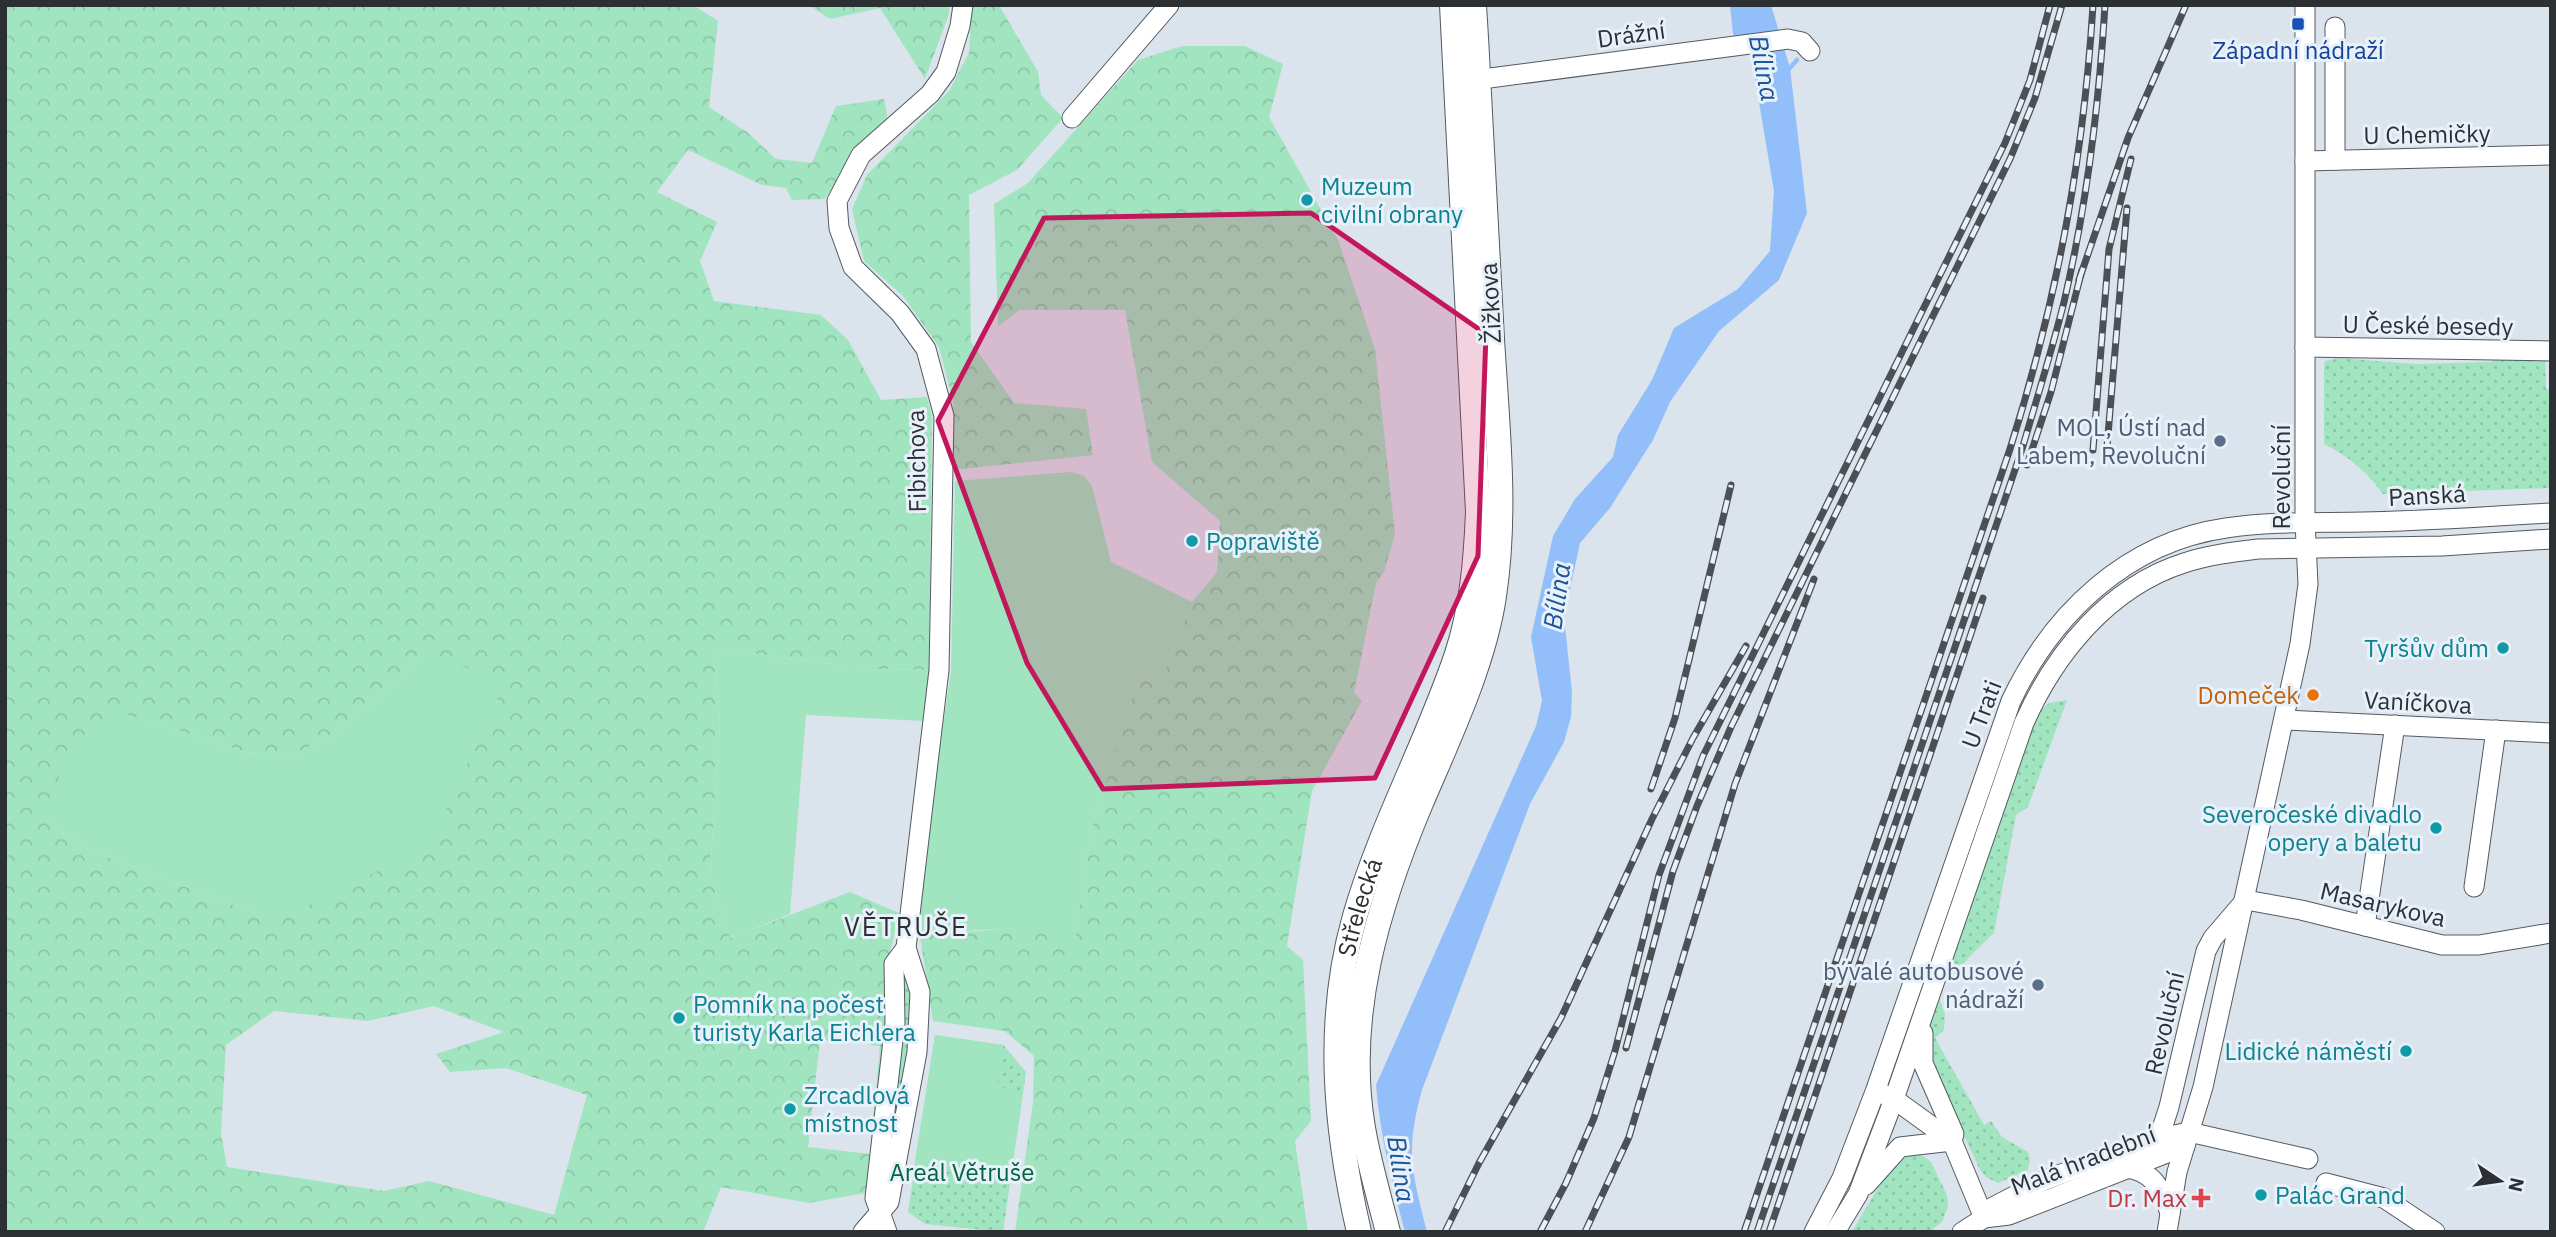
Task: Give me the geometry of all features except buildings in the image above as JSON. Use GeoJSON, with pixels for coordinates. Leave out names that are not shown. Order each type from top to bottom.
{"type":"FeatureCollection","features":[{"type":"Feature","properties":{"kind":"main road","name":"Žižkova"},"geometry":{"type":"LineString","coordinates":[[1452,5],[1467,81],[1500,513],[1499,561],[1482,600]]}},
{"type":"Feature","properties":{"kind":"main road","name":"Žižkova"},"geometry":{"type":"LineString","coordinates":[[1467,81],[1474,5]]}},
{"type":"Feature","properties":{"kind":"main road","name":"Střelecká"},"geometry":{"type":"LineString","coordinates":[[1359,1232],[1339,1129],[1336,1081],[1337,1029],[1346,958],[1367,879],[1458,652],[1482,600]]}},
{"type":"Feature","properties":{"kind":"main road","name":"Střelecká"},"geometry":{"type":"LineString","coordinates":[[1388,1232],[1363,1126],[1359,1078],[1360,1029],[1367,966],[1388,887],[1480,656],[1482,600]]}},
{"type":"Feature","properties":{"kind":"street","name":"Fibichova"},"geometry":{"type":"LineString","coordinates":[[880,1211],[874,1198],[895,1023],[894,964],[906,948],[939,670],[944,416],[926,349],[900,313],[853,267],[839,228],[837,201],[861,155],[930,94],[946,72],[960,26],[963,5]]}},
{"type":"Feature","properties":{"kind":"street"},"geometry":{"type":"LineString","coordinates":[[1072,118],[1169,5]]}},
{"type":"Feature","properties":{"kind":"street","name":"Revoluční"},"geometry":{"type":"LineString","coordinates":[[2169,1224],[2178,1172],[2203,1087],[2246,900],[2304,624],[2308,584],[2305,522],[2305,5]]}},
{"type":"Feature","properties":{"kind":"street"},"geometry":{"type":"LineString","coordinates":[[2334,27],[2335,160]]}},
{"type":"Feature","properties":{"kind":"street","name":"Drážní"},"geometry":{"type":"LineString","coordinates":[[1467,81],[1788,39],[1802,41],[1810,51]]}},
{"type":"Feature","properties":{"kind":"street","name":"U Chemičky"},"geometry":{"type":"LineString","coordinates":[[2305,161],[2551,155]]}},
{"type":"Feature","properties":{"kind":"street","name":"U České besedy"},"geometry":{"type":"LineString","coordinates":[[2305,347],[2551,351]]}},
{"type":"Feature","properties":{"kind":"street","name":"Panská"},"geometry":{"type":"LineString","coordinates":[[2305,522],[2416,521],[2551,513]]}},
{"type":"Feature","properties":{"kind":"street","name":"U Trati"},"geometry":{"type":"LineString","coordinates":[[1814,1232],[1842,1178],[1875,1092],[2002,725],[2022,678],[2044,642],[2060,622],[2099,584],[2120,568],[2162,544],[2226,528],[2305,522]]}},
{"type":"Feature","properties":{"kind":"street","name":"Panská"},"geometry":{"type":"LineString","coordinates":[[2306,548],[2442,546],[2551,539]]}},
{"type":"Feature","properties":{"kind":"street","name":"U Trati"},"geometry":{"type":"LineString","coordinates":[[1835,1232],[1858,1194],[1894,1099],[2024,723],[2053,668],[2099,614],[2124,594],[2173,567],[2230,552],[2258,548],[2306,548]]}},
{"type":"Feature","properties":{"kind":"street","name":"Vaníčkova"},"geometry":{"type":"LineString","coordinates":[[2284,720],[2551,733]]}},
{"type":"Feature","properties":{"kind":"street"},"geometry":{"type":"LineString","coordinates":[[2365,926],[2395,725]]}},
{"type":"Feature","properties":{"kind":"street"},"geometry":{"type":"LineString","coordinates":[[2474,887],[2496,730]]}},
{"type":"Feature","properties":{"kind":"street","name":"Revoluční"},"geometry":{"type":"LineString","coordinates":[[2159,1138],[2169,1108],[2206,951],[2213,938],[2246,900]]}},
{"type":"Feature","properties":{"kind":"street","name":"Masarykova"},"geometry":{"type":"LineString","coordinates":[[2246,900],[2442,945],[2479,945],[2551,933]]}},
{"type":"Feature","properties":{"kind":"street","name":"U Trati"},"geometry":{"type":"LineString","coordinates":[[1922,1018],[1923,1063],[1954,1134],[1952,1142],[1984,1218]]}},
{"type":"Feature","properties":{"kind":"street"},"geometry":{"type":"LineString","coordinates":[[1875,1092],[1894,1099],[1952,1142]]}},
{"type":"Feature","properties":{"kind":"street"},"geometry":{"type":"LineString","coordinates":[[2159,1138],[2187,1139],[2308,1159]]}},
{"type":"Feature","properties":{"kind":"street","name":"Malá hradební"},"geometry":{"type":"LineString","coordinates":[[1962,1232],[1984,1218],[1993,1207],[2045,1180],[2159,1138]]}},
{"type":"Feature","properties":{"kind":"street","name":"Malá hradební"},"geometry":{"type":"LineString","coordinates":[[1984,1218],[2009,1215],[2126,1168],[2187,1139]]}},
{"type":"Feature","properties":{"kind":"street","name":"U Trati"},"geometry":{"type":"LineString","coordinates":[[1858,1194],[1900,1147],[1952,1142]]}},
{"type":"Feature","properties":{"kind":"street"},"geometry":{"type":"LineString","coordinates":[[2126,1168],[2138,1169],[2153,1177],[2163,1193],[2169,1224]]}},
{"type":"Feature","properties":{"kind":"street"},"geometry":{"type":"LineString","coordinates":[[2326,1183],[2384,1198],[2435,1232]]}},
{"type":"Feature","properties":{"kind":"street"},"geometry":{"type":"LineString","coordinates":[[863,1232],[880,1211]]}},
{"type":"Feature","properties":{"kind":"street"},"geometry":{"type":"LineString","coordinates":[[880,1211],[887,1232]]}},
{"type":"Feature","properties":{"kind":"highlighted area"},"geometry":{"type":"Polygon","coordinates":[[[1311,213],[1486,334],[1478,556],[1375,778],[1103,789],[1027,663],[938,421],[1044,218],[1311,213]]]}},
{"type":"Feature","properties":{"kind":"green space"},"geometry":{"type":"Polygon","coordinates":[[[5,5],[693,5],[718,21],[709,107],[747,132],[776,159],[812,163],[836,106],[884,99],[888,121],[824,199],[792,200],[786,188],[762,185],[688,150],[657,192],[717,222],[700,261],[714,301],[821,315],[848,340],[881,400],[927,397],[932,416],[929,670],[869,669],[713,648],[720,720],[710,874],[730,938],[850,892],[899,913],[888,962],[887,1005],[871,1192],[809,1203],[721,1187],[703,1232],[5,1232],[5,5]],[[422,648],[402,677],[328,737],[291,756],[246,752],[123,714],[45,821],[89,850],[257,914],[422,648]],[[434,1006],[368,1021],[274,1011],[226,1045],[221,1133],[227,1167],[384,1191],[429,1181],[554,1215],[587,1095],[506,1068],[450,1072],[436,1054],[504,1032],[434,1006]],[[835,1032],[834,1041],[820,1040],[808,1147],[870,1154],[880,1046],[870,1045],[871,1036],[835,1032]]]}},
{"type":"Feature","properties":{"kind":"green space"},"geometry":{"type":"Polygon","coordinates":[[[809,5],[948,5],[949,14],[925,79],[880,8],[830,19],[809,5]]]}},
{"type":"Feature","properties":{"kind":"green space"},"geometry":{"type":"Polygon","coordinates":[[[972,5],[999,5],[1038,72],[1041,95],[1063,118],[1017,170],[969,195],[971,342],[1014,403],[1086,409],[1093,455],[962,469],[954,467],[953,401],[939,347],[903,296],[864,261],[852,209],[867,175],[949,91],[969,53],[972,5]]]}},
{"type":"Feature","properties":{"kind":"green space"},"geometry":{"type":"Polygon","coordinates":[[[1182,46],[1245,46],[1283,64],[1269,117],[1338,240],[1375,349],[1395,534],[1384,572],[1376,583],[1354,693],[1362,701],[1312,791],[1287,946],[1303,960],[1311,1121],[1295,1141],[1308,1232],[1015,1232],[1033,1102],[1034,1056],[1005,1031],[933,1021],[920,936],[1023,927],[1057,933],[1075,940],[1091,830],[1141,670],[1162,678],[1192,602],[1217,572],[1220,521],[1152,462],[1125,310],[1020,310],[998,326],[994,204],[1028,183],[1138,60],[1182,46]]]}},
{"type":"Feature","properties":{"kind":"green space"},"geometry":{"type":"Polygon","coordinates":[[[2339,358],[2416,364],[2491,362],[2495,358],[2545,358],[2546,389],[2551,390],[2551,488],[2383,494],[2357,466],[2324,444],[2324,366],[2325,361],[2339,358]]]}},
{"type":"Feature","properties":{"kind":"green space"},"geometry":{"type":"Polygon","coordinates":[[[1072,472],[1084,476],[1092,486],[1111,562],[1192,602],[1162,678],[1141,670],[1091,830],[1075,941],[1018,929],[920,936],[915,906],[951,672],[955,481],[1072,472]]]}},
{"type":"Feature","properties":{"kind":"green space"},"geometry":{"type":"Polygon","coordinates":[[[422,648],[504,685],[437,829],[417,852],[301,909],[257,914],[89,850],[45,821],[60,774],[123,713],[246,752],[291,756],[328,737],[402,677],[422,648]]]}},
{"type":"Feature","properties":{"kind":"green space"},"geometry":{"type":"Polygon","coordinates":[[[713,648],[869,669],[929,670],[924,721],[806,715],[790,914],[730,938],[710,874],[720,720],[713,648]]]}},
{"type":"Feature","properties":{"kind":"green space"},"geometry":{"type":"Polygon","coordinates":[[[2067,700],[2028,807],[2016,815],[1994,933],[1969,957],[1954,977],[1947,975],[2038,713],[2049,703],[2067,700]]]}},
{"type":"Feature","properties":{"kind":"green space"},"geometry":{"type":"Polygon","coordinates":[[[902,966],[914,997],[910,1053],[880,1188],[902,966]]]}},
{"type":"Feature","properties":{"kind":"green space"},"geometry":{"type":"Polygon","coordinates":[[[1939,998],[1945,1014],[1944,1030],[1935,1038],[1984,1125],[1991,1121],[2002,1137],[2028,1152],[2028,1170],[1998,1183],[1986,1177],[1980,1170],[1928,1058],[1928,1030],[1939,998]]]}},
{"type":"Feature","properties":{"kind":"green space","name":"Areál Větruše"},"geometry":{"type":"Polygon","coordinates":[[[935,1035],[1003,1045],[1026,1072],[1003,1232],[925,1224],[908,1212],[935,1035]]]}},
{"type":"Feature","properties":{"kind":"green space","name":"Areál Větruše"},"geometry":{"type":"Polygon","coordinates":[[[935,1035],[1003,1045],[997,1087],[1023,1091],[1010,1180],[914,1167],[935,1035]]]}},
{"type":"Feature","properties":{"kind":"green space"},"geometry":{"type":"Polygon","coordinates":[[[1912,1153],[1931,1162],[1947,1195],[1948,1207],[1942,1222],[1929,1232],[1852,1232],[1886,1176],[1903,1158],[1912,1153]]]}},
{"type":"Feature","properties":{"kind":"water","name":"Bílina"},"geometry":{"type":"Polygon","coordinates":[[[1730,5],[1771,5],[1790,68],[1807,213],[1779,280],[1719,331],[1670,402],[1653,440],[1610,508],[1580,543],[1564,617],[1572,692],[1571,717],[1564,742],[1530,804],[1422,1090],[1414,1129],[1412,1161],[1427,1232],[1405,1232],[1391,1177],[1376,1085],[1536,726],[1542,701],[1531,637],[1553,536],[1575,499],[1613,457],[1618,435],[1652,380],[1674,328],[1738,289],[1770,251],[1774,191],[1751,55],[1733,34],[1730,5]]]}},
{"type":"Feature","properties":{"kind":"waterway","name":"Bílina"},"geometry":{"type":"LineString","coordinates":[[1788,70],[1797,60]]}},
{"type":"Feature","properties":{"kind":"railway"},"geometry":{"type":"LineString","coordinates":[[1540,1232],[1566,1183],[1594,1118],[1615,1051],[1659,875],[1703,756],[2005,143],[2030,80],[2050,5]]}},
{"type":"Feature","properties":{"kind":"railway"},"geometry":{"type":"LineString","coordinates":[[1626,1048],[1673,871],[1697,806],[1731,727],[2010,159],[2035,98],[2062,5]]}},
{"type":"Feature","properties":{"kind":"railway"},"geometry":{"type":"LineString","coordinates":[[1744,1232],[2026,395],[2054,285],[2075,174],[2093,5]]}},
{"type":"Feature","properties":{"kind":"railway"},"geometry":{"type":"LineString","coordinates":[[1757,1232],[2023,446],[2049,356],[2064,302],[2085,191],[2105,5]]}},
{"type":"Feature","properties":{"kind":"railway"},"geometry":{"type":"LineString","coordinates":[[2079,280],[2128,138],[2186,5]]}},
{"type":"Feature","properties":{"kind":"railway"},"geometry":{"type":"LineString","coordinates":[[2093,450],[2109,249],[2131,159]]}},
{"type":"Feature","properties":{"kind":"railway"},"geometry":{"type":"LineString","coordinates":[[2107,447],[2127,208]]}},
{"type":"Feature","properties":{"kind":"railway"},"geometry":{"type":"LineString","coordinates":[[2027,465],[2051,392],[2082,270]]}},
{"type":"Feature","properties":{"kind":"railway"},"geometry":{"type":"LineString","coordinates":[[1651,789],[1675,718],[1731,485]]}},
{"type":"Feature","properties":{"kind":"railway"},"geometry":{"type":"LineString","coordinates":[[1585,1232],[1629,1137],[1735,784],[1814,579]]}},
{"type":"Feature","properties":{"kind":"railway"},"geometry":{"type":"LineString","coordinates":[[1769,1232],[1983,598]]}},
{"type":"Feature","properties":{"kind":"railway"},"geometry":{"type":"LineString","coordinates":[[1445,1232],[1479,1163],[1561,1018],[1652,819],[1693,738],[1746,646]]}},
{"type":"Feature","properties":{"kind":"place","name":"Západní nádraží"},"geometry":{"type":"Point","coordinates":[2298,24]}},
{"type":"Feature","properties":{"kind":"place","name":"Muzeum civilní obrany"},"geometry":{"type":"Point","coordinates":[1307,200]}},
{"type":"Feature","properties":{"kind":"place","name":"MOL, Ústí nad Labem, Revoluční"},"geometry":{"type":"Point","coordinates":[2220,441]}},
{"type":"Feature","properties":{"kind":"place","name":"Popraviště"},"geometry":{"type":"Point","coordinates":[1192,541]}},
{"type":"Feature","properties":{"kind":"place","name":"Tyršův dům"},"geometry":{"type":"Point","coordinates":[2503,648]}},
{"type":"Feature","properties":{"kind":"place","name":"Domeček"},"geometry":{"type":"Point","coordinates":[2313,695]}},
{"type":"Feature","properties":{"kind":"place","name":"Severočeské divadlo opery a baletu"},"geometry":{"type":"Point","coordinates":[2436,828]}},
{"type":"Feature","properties":{"kind":"place","name":"bývalé autobusové nádraží"},"geometry":{"type":"Point","coordinates":[2038,985]}},
{"type":"Feature","properties":{"kind":"place","name":"Pomník na počest turisty Karla Eichlera"},"geometry":{"type":"Point","coordinates":[679,1018]}},
{"type":"Feature","properties":{"kind":"place","name":"Lidické náměstí"},"geometry":{"type":"Point","coordinates":[2406,1051]}},
{"type":"Feature","properties":{"kind":"place","name":"Zrcadlová místnost"},"geometry":{"type":"Point","coordinates":[790,1109]}},
{"type":"Feature","properties":{"kind":"place","name":"Palác Grand"},"geometry":{"type":"Point","coordinates":[2261,1195]}},
{"type":"Feature","properties":{"kind":"place","name":"Dr. Max"},"geometry":{"type":"Point","coordinates":[2201,1198]}},
{"type":"Feature","properties":{"kind":"district","name":"VĚTRUŠE"},"geometry":{"type":"Point","coordinates":[906,926]}}]}
